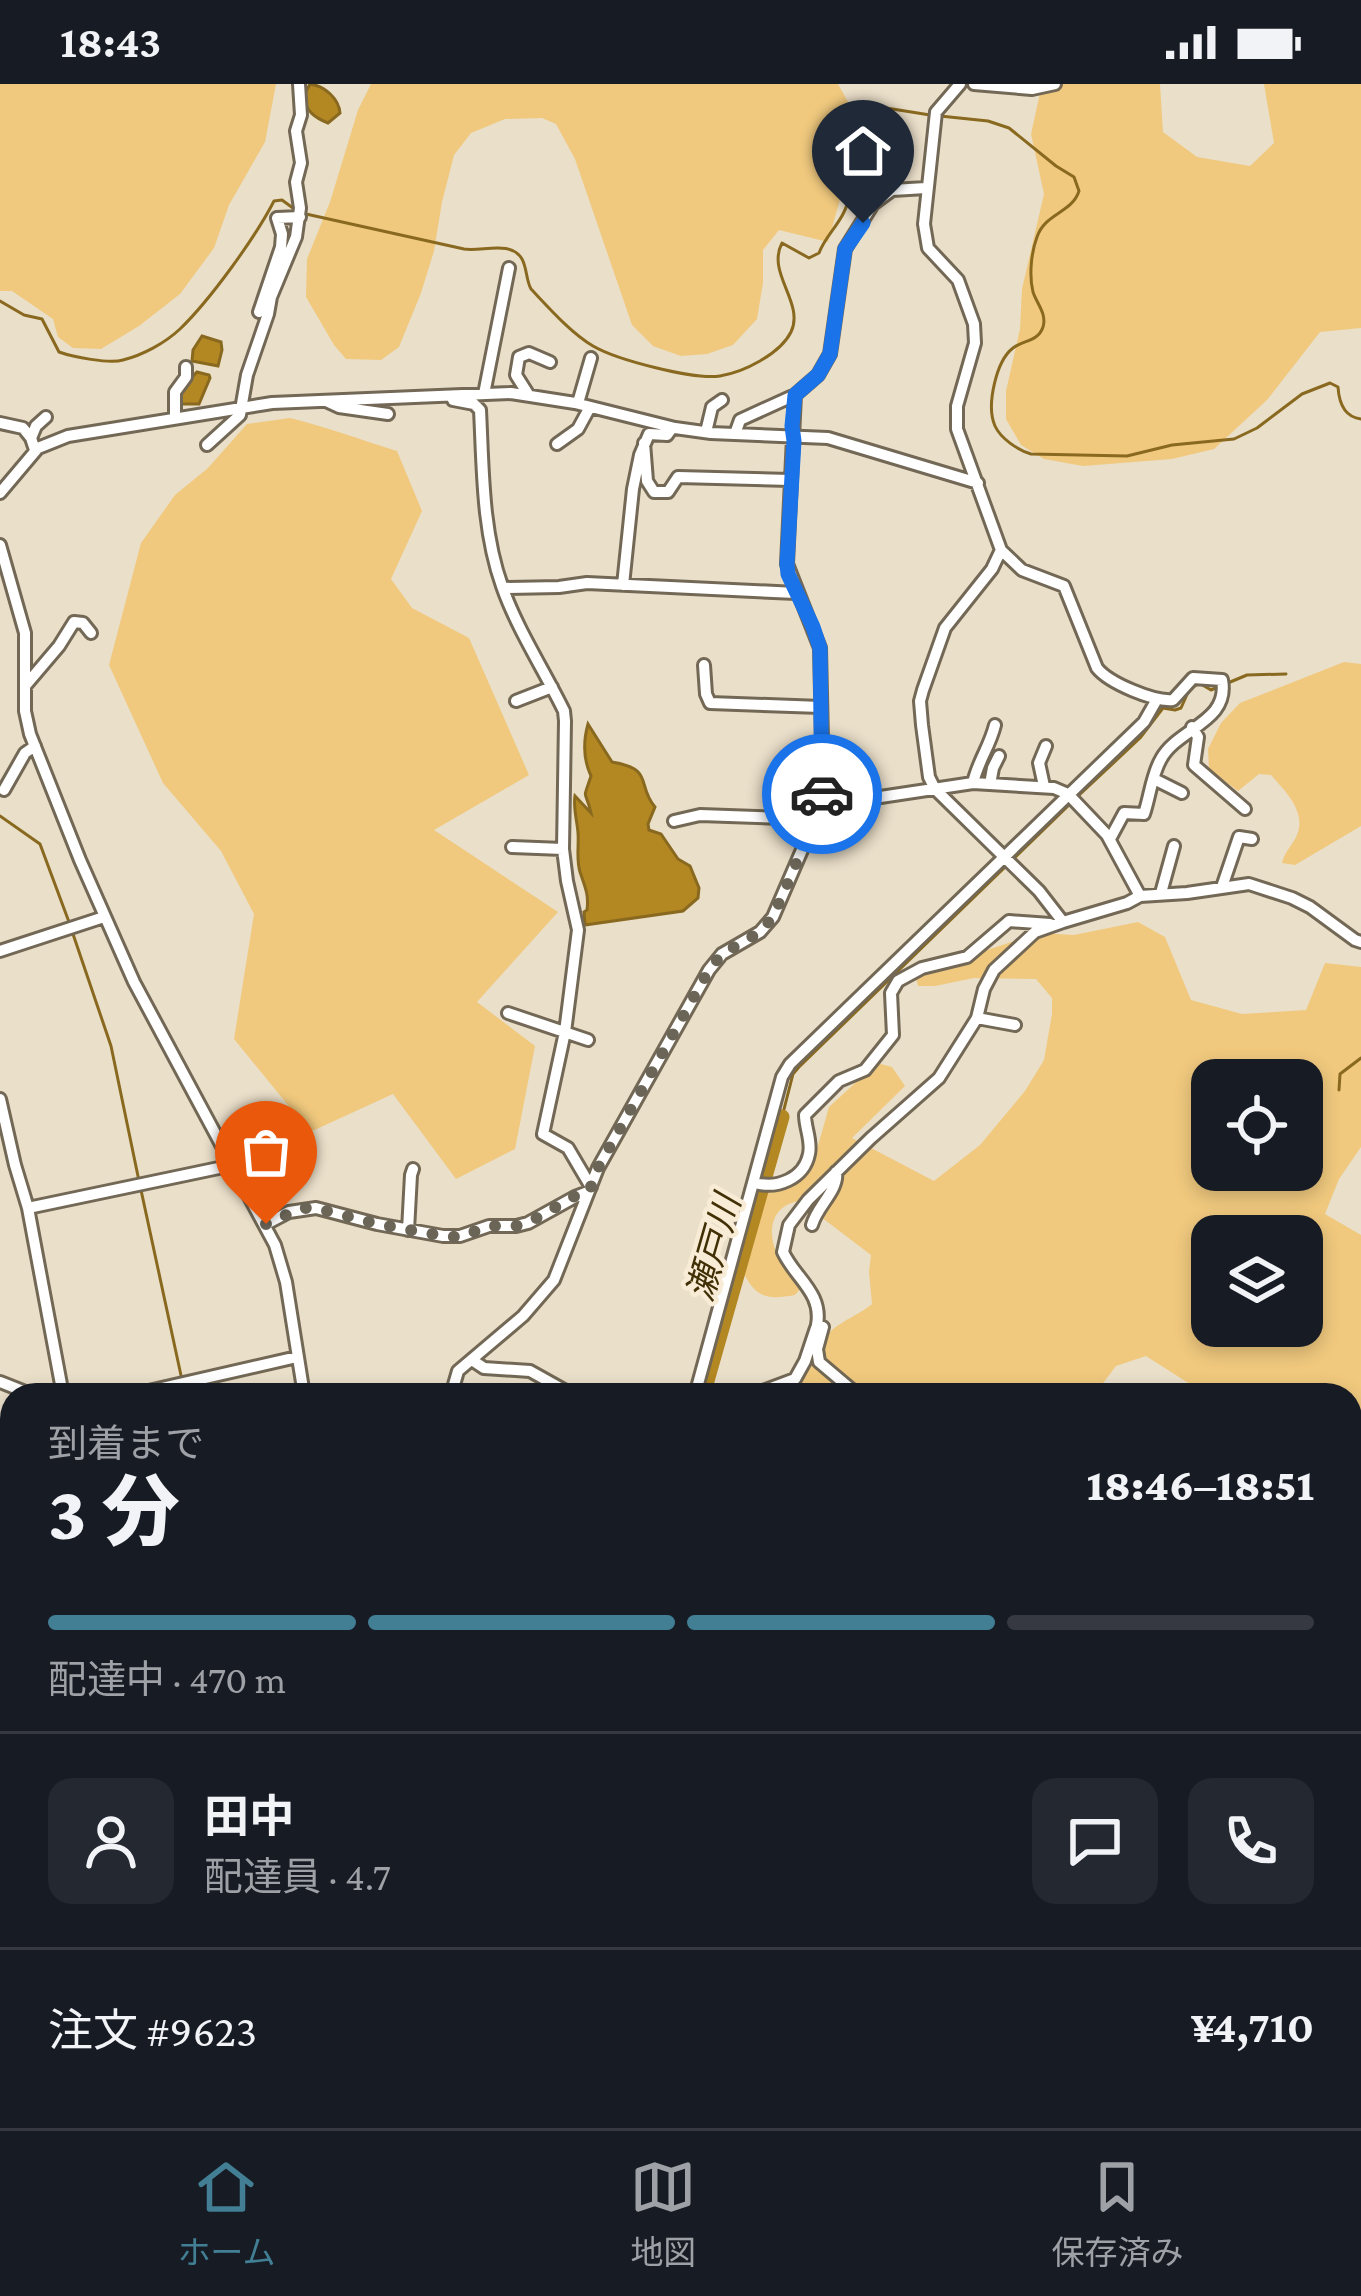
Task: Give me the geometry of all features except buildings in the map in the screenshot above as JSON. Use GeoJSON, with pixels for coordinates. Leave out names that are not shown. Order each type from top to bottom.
{"type":"FeatureCollection","features":[{"type":"Feature","properties":{"kind":"street"},"geometry":{"type":"LineString","coordinates":[[207,446],[240,415],[271,297],[291,254],[300,217],[296,174],[301,155],[296,131],[302,115],[299,84]]}},
{"type":"Feature","properties":{"kind":"street"},"geometry":{"type":"LineString","coordinates":[[960,84],[936,112],[923,224],[928,248],[958,280],[974,325],[975,343],[957,429],[1001,550],[1030,574],[1064,586],[1100,674],[1156,701],[1172,700],[1192,678],[1222,680],[1216,711],[1172,742],[1161,758],[1144,814],[1124,813],[1110,839]]}},
{"type":"Feature","properties":{"kind":"street"},"geometry":{"type":"LineString","coordinates":[[974,84],[1032,89],[1055,84]]}},
{"type":"Feature","properties":{"kind":"street"},"geometry":{"type":"LineString","coordinates":[[736,434],[740,420],[795,395],[818,375],[830,354],[845,249],[873,204],[892,190],[926,188]]}},
{"type":"Feature","properties":{"kind":"street"},"geometry":{"type":"LineString","coordinates":[[260,312],[281,247],[277,218],[300,217]]}},
{"type":"Feature","properties":{"kind":"street"},"geometry":{"type":"LineString","coordinates":[[484,394],[509,268]]}},
{"type":"Feature","properties":{"kind":"street"},"geometry":{"type":"LineString","coordinates":[[528,394],[516,375],[520,357],[529,352],[550,362]]}},
{"type":"Feature","properties":{"kind":"street"},"geometry":{"type":"LineString","coordinates":[[556,444],[578,430],[591,358]]}},
{"type":"Feature","properties":{"kind":"street"},"geometry":{"type":"LineString","coordinates":[[176,418],[175,392],[186,377],[186,367]]}},
{"type":"Feature","properties":{"kind":"street"},"geometry":{"type":"LineString","coordinates":[[452,394],[453,400],[480,410],[487,519],[502,588],[566,721],[563,849],[578,931],[565,1032],[543,1134],[568,1148],[590,1190]]}},
{"type":"Feature","properties":{"kind":"street"},"geometry":{"type":"LineString","coordinates":[[33,444],[241,407],[323,399],[528,394],[672,428],[828,438],[978,483]]}},
{"type":"Feature","properties":{"kind":"street"},"geometry":{"type":"LineString","coordinates":[[454,1383],[455,1376],[523,1316],[554,1280],[598,1168],[709,970],[722,954],[760,932],[773,917],[821,806],[818,639],[787,564],[795,395]]}},
{"type":"Feature","properties":{"kind":"street"},"geometry":{"type":"LineString","coordinates":[[323,399],[339,407],[388,415]]}},
{"type":"Feature","properties":{"kind":"street"},"geometry":{"type":"LineString","coordinates":[[706,432],[710,411],[722,400]]}},
{"type":"Feature","properties":{"kind":"street"},"geometry":{"type":"LineString","coordinates":[[0,494],[33,444],[36,426],[46,417]]}},
{"type":"Feature","properties":{"kind":"street"},"geometry":{"type":"LineString","coordinates":[[0,423],[23,428],[33,444]]}},
{"type":"Feature","properties":{"kind":"street"},"geometry":{"type":"LineString","coordinates":[[623,585],[633,488],[644,443],[649,434],[667,435],[672,428]]}},
{"type":"Feature","properties":{"kind":"street"},"geometry":{"type":"LineString","coordinates":[[644,443],[646,481],[654,492],[668,492],[678,477],[790,480]]}},
{"type":"Feature","properties":{"kind":"street"},"geometry":{"type":"LineString","coordinates":[[0,545],[25,633],[25,711],[35,746],[134,982],[279,1255],[302,1383]]}},
{"type":"Feature","properties":{"kind":"street"},"geometry":{"type":"LineString","coordinates":[[1001,550],[992,569],[945,628],[922,690],[927,763],[935,789],[1059,913],[1058,923]]}},
{"type":"Feature","properties":{"kind":"street"},"geometry":{"type":"LineString","coordinates":[[502,588],[587,583],[796,593]]}},
{"type":"Feature","properties":{"kind":"street"},"geometry":{"type":"LineString","coordinates":[[25,686],[74,622],[83,623],[91,633]]}},
{"type":"Feature","properties":{"kind":"street"},"geometry":{"type":"LineString","coordinates":[[704,664],[710,703],[820,707]]}},
{"type":"Feature","properties":{"kind":"street"},"geometry":{"type":"LineString","coordinates":[[516,701],[552,687]]}},
{"type":"Feature","properties":{"kind":"street"},"geometry":{"type":"LineString","coordinates":[[698,1383],[782,1077],[790,1064],[1072,799],[1144,722],[1156,701]]}},
{"type":"Feature","properties":{"kind":"street"},"geometry":{"type":"LineString","coordinates":[[973,783],[995,724]]}},
{"type":"Feature","properties":{"kind":"street"},"geometry":{"type":"LineString","coordinates":[[1192,727],[1198,737],[1194,764],[1245,809]]}},
{"type":"Feature","properties":{"kind":"street"},"geometry":{"type":"LineString","coordinates":[[4,790],[25,753],[35,746]]}},
{"type":"Feature","properties":{"kind":"street"},"geometry":{"type":"LineString","coordinates":[[1043,787],[1039,763],[1046,746]]}},
{"type":"Feature","properties":{"kind":"street"},"geometry":{"type":"LineString","coordinates":[[990,784],[999,757]]}},
{"type":"Feature","properties":{"kind":"street"},"geometry":{"type":"LineString","coordinates":[[1154,779],[1182,793]]}},
{"type":"Feature","properties":{"kind":"street"},"geometry":{"type":"LineString","coordinates":[[821,806],[973,783],[1043,787],[1072,799],[1110,839],[1140,896]]}},
{"type":"Feature","properties":{"kind":"street"},"geometry":{"type":"LineString","coordinates":[[674,821],[700,815],[814,819]]}},
{"type":"Feature","properties":{"kind":"street"},"geometry":{"type":"LineString","coordinates":[[1222,887],[1239,837],[1252,839]]}},
{"type":"Feature","properties":{"kind":"street"},"geometry":{"type":"LineString","coordinates":[[1161,893],[1174,846]]}},
{"type":"Feature","properties":{"kind":"street"},"geometry":{"type":"LineString","coordinates":[[512,847],[563,849]]}},
{"type":"Feature","properties":{"kind":"street"},"geometry":{"type":"LineString","coordinates":[[792,1383],[806,1360],[819,1312],[782,1252],[789,1226],[836,1172],[939,1078],[977,1018],[994,970],[1035,932],[1140,896],[1249,884],[1310,907],[1361,942]]}},
{"type":"Feature","properties":{"kind":"street"},"geometry":{"type":"LineString","coordinates":[[0,951],[104,917]]}},
{"type":"Feature","properties":{"kind":"street"},"geometry":{"type":"LineString","coordinates":[[754,1183],[767,1186],[792,1180],[808,1160],[805,1115],[839,1081],[865,1070],[893,1035],[891,992],[898,981],[922,968],[967,957],[1010,921],[1058,923]]}},
{"type":"Feature","properties":{"kind":"street"},"geometry":{"type":"LineString","coordinates":[[508,1013],[587,1040]]}},
{"type":"Feature","properties":{"kind":"street"},"geometry":{"type":"LineString","coordinates":[[977,1018],[1015,1025]]}},
{"type":"Feature","properties":{"kind":"street"},"geometry":{"type":"LineString","coordinates":[[0,1099],[28,1208],[61,1383]]}},
{"type":"Feature","properties":{"kind":"street"},"geometry":{"type":"LineString","coordinates":[[28,1208],[233,1165]]}},
{"type":"Feature","properties":{"kind":"street"},"geometry":{"type":"LineString","coordinates":[[408,1230],[413,1169]]}},
{"type":"Feature","properties":{"kind":"street"},"geometry":{"type":"LineString","coordinates":[[812,1225],[836,1184],[836,1172]]}},
{"type":"Feature","properties":{"kind":"street"},"geometry":{"type":"LineString","coordinates":[[266,1224],[302,1208],[316,1208],[460,1237],[489,1226],[528,1223],[590,1190]]}},
{"type":"Feature","properties":{"kind":"street"},"geometry":{"type":"LineString","coordinates":[[535,1278],[544,1290]]}},
{"type":"Feature","properties":{"kind":"street"},"geometry":{"type":"LineString","coordinates":[[818,1325],[823,1328],[819,1362],[844,1383]]}},
{"type":"Feature","properties":{"kind":"street"},"geometry":{"type":"LineString","coordinates":[[185,1383],[298,1358]]}},
{"type":"Feature","properties":{"kind":"street"},"geometry":{"type":"LineString","coordinates":[[472,1360],[484,1368],[530,1371],[552,1383]]}},
{"type":"Feature","properties":{"kind":"street"},"geometry":{"type":"LineString","coordinates":[[784,1383],[795,1379]]}},
{"type":"Feature","properties":{"kind":"shaded area"},"geometry":{"type":"Polygon","coordinates":[[[0,84],[276,84],[265,142],[229,205],[214,248],[180,294],[101,349],[73,348],[58,337],[53,319],[12,291],[0,291],[0,84]]]}},
{"type":"Feature","properties":{"kind":"shaded area"},"geometry":{"type":"Polygon","coordinates":[[[310,84],[326,90],[337,103],[340,113],[328,123],[306,106],[303,97],[310,84]]]}},
{"type":"Feature","properties":{"kind":"shaded area"},"geometry":{"type":"Polygon","coordinates":[[[371,84],[838,84],[861,125],[828,242],[779,230],[763,250],[757,319],[733,345],[681,356],[653,346],[632,325],[575,159],[556,124],[542,118],[505,119],[471,133],[454,155],[434,251],[399,347],[381,360],[346,359],[306,297],[307,259],[371,84]]]}},
{"type":"Feature","properties":{"kind":"shaded area"},"geometry":{"type":"Polygon","coordinates":[[[1042,84],[1160,84],[1163,132],[1197,157],[1250,166],[1274,143],[1264,84],[1361,84],[1361,328],[1320,332],[1267,400],[1214,449],[1172,459],[1083,466],[1044,459],[1021,445],[1006,419],[1022,289],[1044,194],[1031,134],[1042,84]]]}},
{"type":"Feature","properties":{"kind":"shaded area"},"geometry":{"type":"Polygon","coordinates":[[[202,336],[221,342],[218,366],[192,361],[202,336]]]}},
{"type":"Feature","properties":{"kind":"shaded area"},"geometry":{"type":"Polygon","coordinates":[[[197,372],[210,378],[199,404],[180,404],[182,391],[197,372]]]}},
{"type":"Feature","properties":{"kind":"shaded area"},"geometry":{"type":"Polygon","coordinates":[[[290,418],[397,451],[422,511],[391,579],[412,608],[469,638],[529,775],[434,830],[558,912],[477,1002],[535,1046],[515,1149],[456,1179],[393,1094],[310,1132],[234,1039],[254,914],[221,851],[163,783],[109,665],[141,543],[175,495],[208,468],[247,424],[290,418]]]}},
{"type":"Feature","properties":{"kind":"shaded area"},"geometry":{"type":"Polygon","coordinates":[[[1344,662],[1361,664],[1361,826],[1295,865],[1282,863],[1299,828],[1294,803],[1271,775],[1259,774],[1238,791],[1209,769],[1208,749],[1221,723],[1240,703],[1344,662]]]}},
{"type":"Feature","properties":{"kind":"shaded area"},"geometry":{"type":"Polygon","coordinates":[[[588,724],[612,762],[639,774],[655,807],[649,830],[661,834],[678,859],[690,866],[698,898],[683,911],[585,925],[587,899],[578,862],[575,796],[591,813],[585,795],[591,776],[585,750],[588,724]]]}},
{"type":"Feature","properties":{"kind":"shaded area"},"geometry":{"type":"Polygon","coordinates":[[[1138,922],[1165,937],[1191,1000],[1242,1014],[1306,1010],[1325,963],[1361,967],[1361,1147],[1339,1179],[1325,1214],[1361,1235],[1361,1383],[1188,1383],[1146,1356],[1116,1366],[1103,1383],[796,1383],[831,1331],[872,1304],[871,1255],[800,1201],[781,1209],[772,1233],[776,1252],[801,1288],[795,1295],[763,1295],[743,1272],[766,1192],[793,1185],[811,1170],[829,1107],[877,1063],[892,1067],[905,1086],[852,1138],[934,1181],[980,1145],[1044,1060],[1052,998],[1036,979],[974,978],[918,986],[915,974],[1038,933],[1074,935],[1138,922]]]}},
{"type":"Feature","properties":{"kind":"waterway"},"geometry":{"type":"LineString","coordinates":[[306,214],[464,249],[511,250],[522,259],[531,289],[593,346],[656,368],[720,376],[760,361],[791,332],[793,310],[778,254],[782,243],[809,258],[819,253],[847,205],[870,113],[880,107],[930,115]]}},
{"type":"Feature","properties":{"kind":"waterway"},"geometry":{"type":"LineString","coordinates":[[940,116],[1009,128],[1074,177],[1079,191],[1071,204],[1046,223],[1035,243],[1031,279],[1043,327],[1007,354],[994,384],[992,417],[1010,443],[1031,454],[1127,456],[1172,445],[1234,439],[1302,394],[1330,383],[1338,387],[1347,412],[1361,419]]}},
{"type":"Feature","properties":{"kind":"waterway"},"geometry":{"type":"LineString","coordinates":[[0,301],[42,319],[59,352],[100,361],[131,358],[168,339],[192,317],[256,233],[274,201],[282,200],[297,211]]}},
{"type":"Feature","properties":{"kind":"waterway"},"geometry":{"type":"LineString","coordinates":[[1076,798],[1140,738],[1163,708],[1181,708],[1189,690],[1199,683],[1211,690],[1247,675],[1286,674]]}},
{"type":"Feature","properties":{"kind":"waterway"},"geometry":{"type":"LineString","coordinates":[[782,1117],[799,1067],[1069,805]]}},
{"type":"Feature","properties":{"kind":"waterway"},"geometry":{"type":"LineString","coordinates":[[0,816],[40,844],[69,922]]}},
{"type":"Feature","properties":{"kind":"waterway"},"geometry":{"type":"LineString","coordinates":[[73,934],[111,1046],[139,1181]]}},
{"type":"Feature","properties":{"kind":"waterway"},"geometry":{"type":"LineString","coordinates":[[1339,1090],[1340,1074],[1361,1058]]}},
{"type":"Feature","properties":{"kind":"waterway","name":"瀬戸川"},"geometry":{"type":"LineString","coordinates":[[706,1383],[782,1117]]}},
{"type":"Feature","properties":{"kind":"waterway"},"geometry":{"type":"LineString","coordinates":[[141,1190],[182,1380]]}},
{"type":"Feature","properties":{"kind":"way so far"},"geometry":{"type":"LineString","coordinates":[[266,1224],[302,1208],[316,1208],[377,1224],[460,1237],[489,1226],[528,1223],[589,1192],[709,970],[722,954],[760,932],[773,917],[822,794]]}},
{"type":"Feature","properties":{"kind":"route"},"geometry":{"type":"LineString","coordinates":[[822,794],[820,648],[787,564],[792,426],[795,395],[818,375],[830,354],[845,249],[863,223]]}}]}
